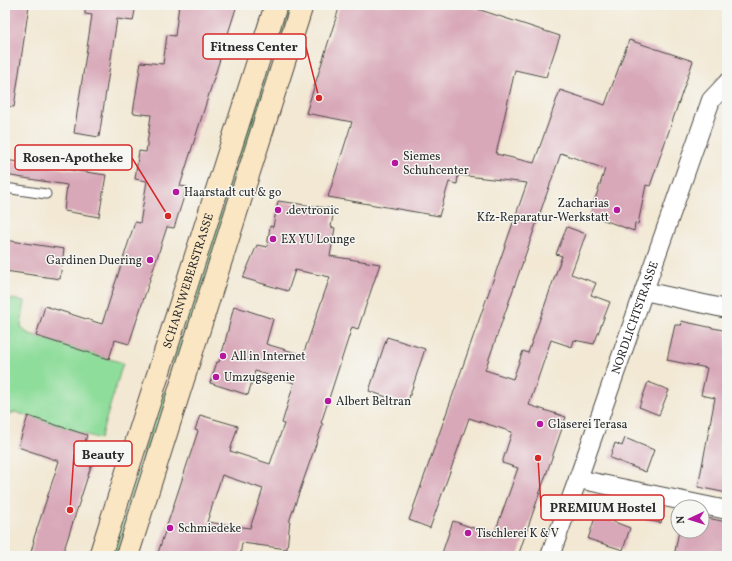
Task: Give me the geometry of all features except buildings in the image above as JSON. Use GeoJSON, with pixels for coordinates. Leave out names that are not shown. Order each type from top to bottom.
{"type":"FeatureCollection","features":[{"type":"Feature","properties":{"kind":"main road","name":"SCHARNWEBERSTRASSE"},"geometry":{"type":"LineString","coordinates":[[100,556],[276,5]]}},
{"type":"Feature","properties":{"kind":"main road","name":"SCHARNWEBERSTRASSE"},"geometry":{"type":"LineString","coordinates":[[127,556],[302,5]]}},
{"type":"Feature","properties":{"kind":"street","name":"NORDLICHTSTRASSE"},"geometry":{"type":"LineString","coordinates":[[550,556],[711,100],[727,83]]}},
{"type":"Feature","properties":{"kind":"street"},"geometry":{"type":"LineString","coordinates":[[644,291],[727,309]]}},
{"type":"Feature","properties":{"kind":"street"},"geometry":{"type":"LineString","coordinates":[[578,480],[727,510]]}},
{"type":"Feature","properties":{"kind":"lane"},"geometry":{"type":"LineString","coordinates":[[5,188],[46,194]]}},
{"type":"Feature","properties":{"kind":"green space"},"geometry":{"type":"Polygon","coordinates":[[[286,5],[293,5],[283,34],[278,33],[286,5]]]}},
{"type":"Feature","properties":{"kind":"green space"},"geometry":{"type":"Polygon","coordinates":[[[266,69],[272,71],[173,379],[168,377],[266,69]]]}},
{"type":"Feature","properties":{"kind":"green space"},"geometry":{"type":"Polygon","coordinates":[[[5,298],[25,301],[21,326],[27,333],[123,363],[100,439],[15,412],[8,415],[5,434],[5,298]]]}},
{"type":"Feature","properties":{"kind":"green space"},"geometry":{"type":"Polygon","coordinates":[[[163,391],[169,393],[118,552],[114,553],[112,550],[163,391]]]}},
{"type":"Feature","properties":{"kind":"place","name":"Fitness Center"},"geometry":{"type":"Point","coordinates":[319,98]}},
{"type":"Feature","properties":{"kind":"place","name":"Siemes Schuhcenter"},"geometry":{"type":"Point","coordinates":[395,163]}},
{"type":"Feature","properties":{"kind":"place","name":"Haarstadt cut & go"},"geometry":{"type":"Point","coordinates":[176,192]}},
{"type":"Feature","properties":{"kind":"place","name":".devtronic"},"geometry":{"type":"Point","coordinates":[278,210]}},
{"type":"Feature","properties":{"kind":"place","name":"Zacharias Kfz-Reparatur-Werkstatt"},"geometry":{"type":"Point","coordinates":[617,210]}},
{"type":"Feature","properties":{"kind":"place","name":"Rosen-Apotheke"},"geometry":{"type":"Point","coordinates":[168,216]}},
{"type":"Feature","properties":{"kind":"place","name":"EX YU Lounge"},"geometry":{"type":"Point","coordinates":[273,239]}},
{"type":"Feature","properties":{"kind":"place","name":"Gardinen Duering"},"geometry":{"type":"Point","coordinates":[150,260]}},
{"type":"Feature","properties":{"kind":"place","name":"All in Internet"},"geometry":{"type":"Point","coordinates":[223,356]}},
{"type":"Feature","properties":{"kind":"place","name":"Umzugsgenie"},"geometry":{"type":"Point","coordinates":[216,377]}},
{"type":"Feature","properties":{"kind":"place","name":"Albert Beltran"},"geometry":{"type":"Point","coordinates":[328,401]}},
{"type":"Feature","properties":{"kind":"place","name":"Glaserei Terasa"},"geometry":{"type":"Point","coordinates":[540,424]}},
{"type":"Feature","properties":{"kind":"place","name":"PREMIUM Hostel"},"geometry":{"type":"Point","coordinates":[538,458]}},
{"type":"Feature","properties":{"kind":"place","name":"Beauty"},"geometry":{"type":"Point","coordinates":[70,510]}},
{"type":"Feature","properties":{"kind":"place","name":"Schmiedeke"},"geometry":{"type":"Point","coordinates":[170,528]}},
{"type":"Feature","properties":{"kind":"place","name":"Tischlerei K & V"},"geometry":{"type":"Point","coordinates":[468,533]}}]}
